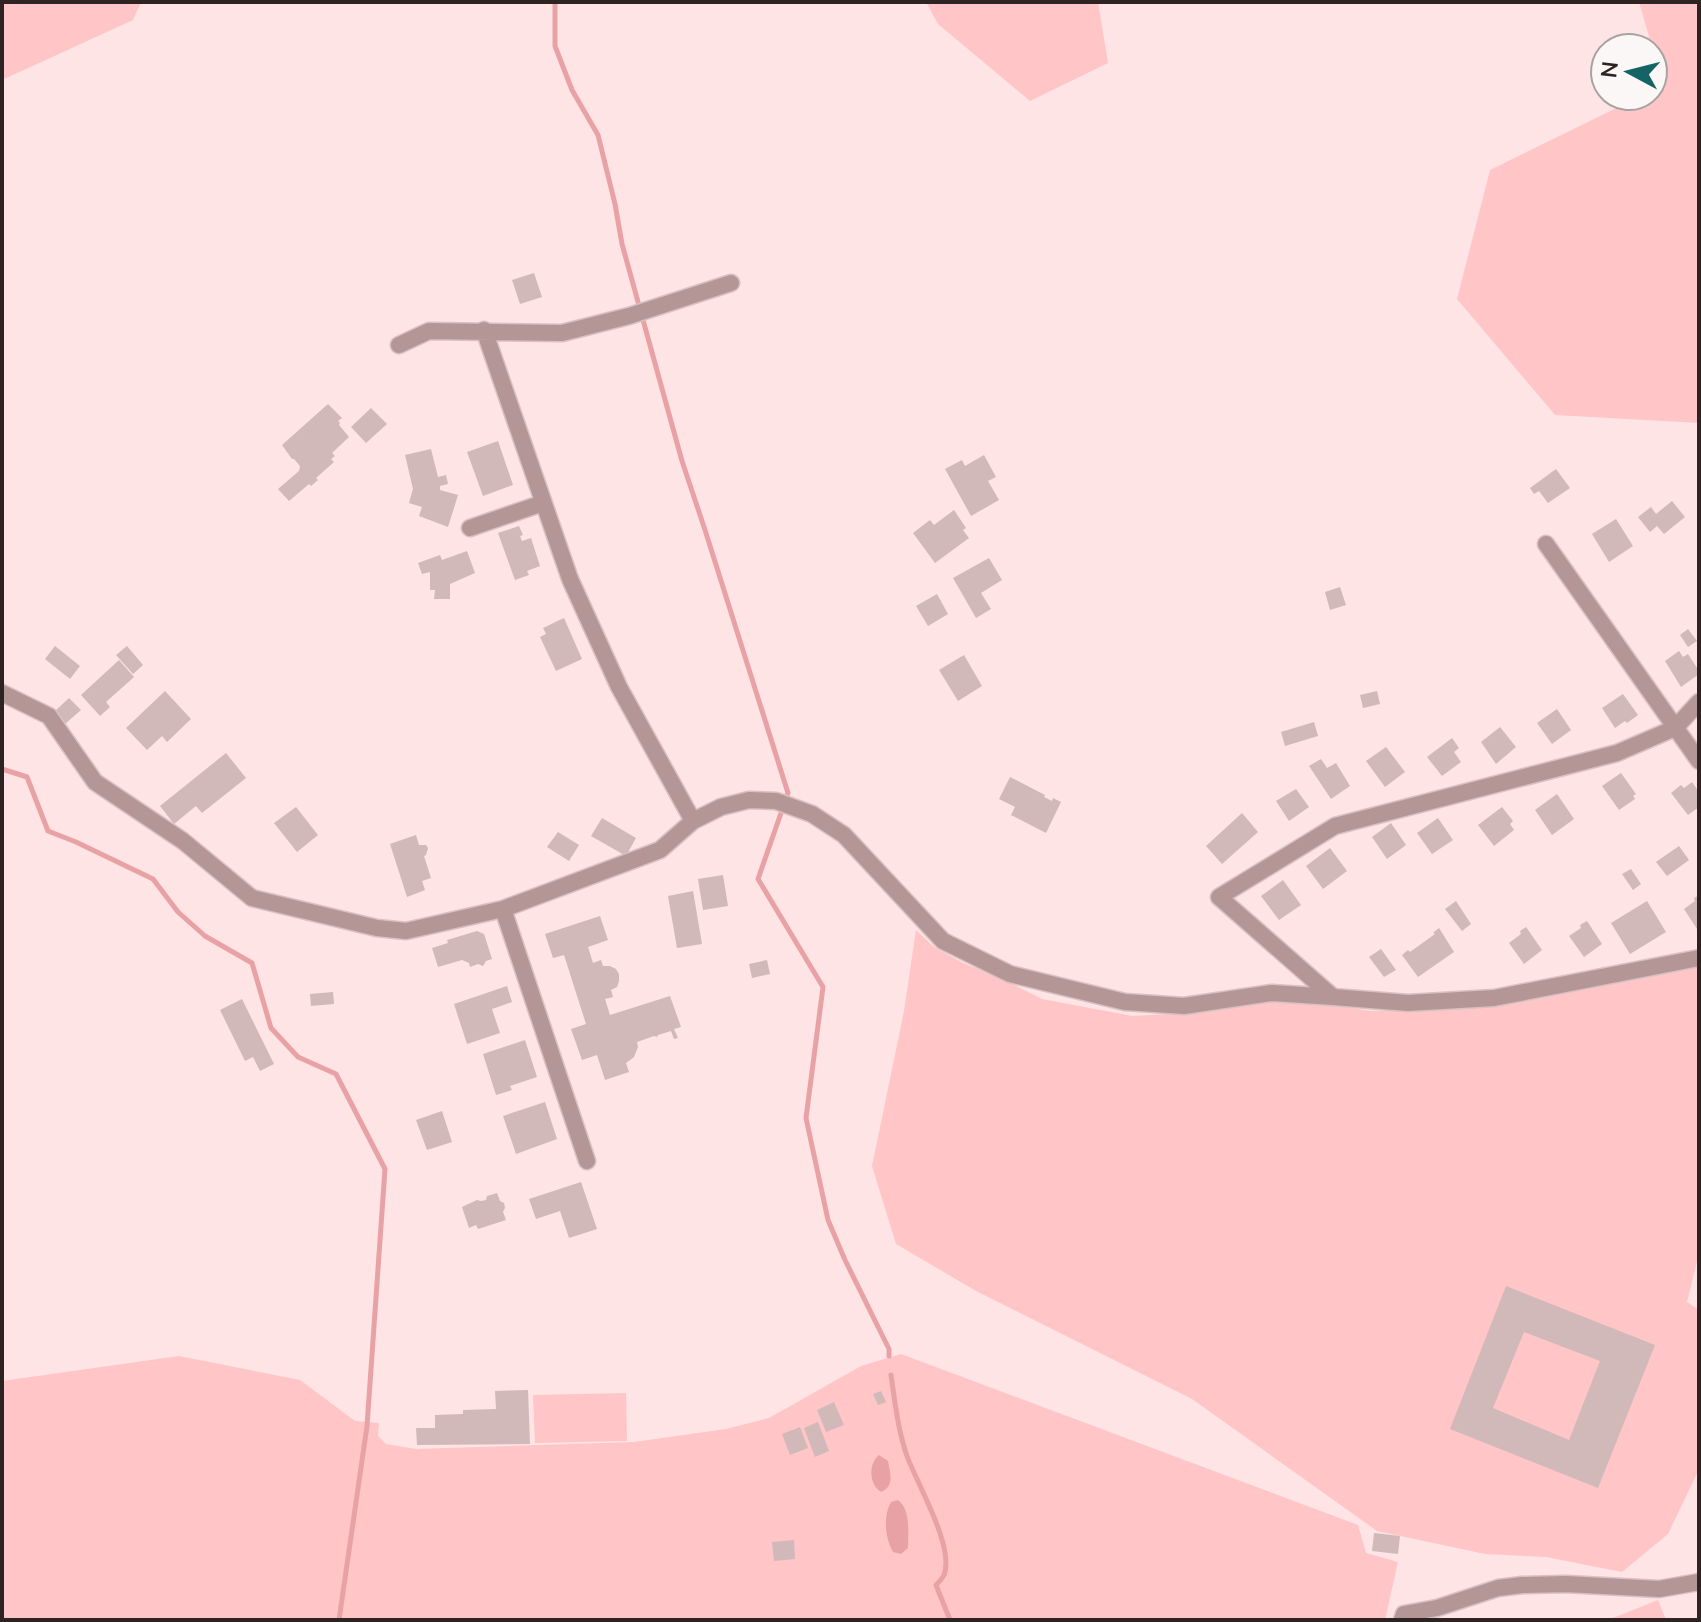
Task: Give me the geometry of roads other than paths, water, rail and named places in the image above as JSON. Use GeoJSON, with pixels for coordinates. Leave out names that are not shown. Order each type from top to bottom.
{"type":"FeatureCollection","features":[{"type":"Feature","properties":{"kind":"street"},"geometry":{"type":"LineString","coordinates":[[399,345],[429,331],[562,333],[629,316],[731,283]]}},
{"type":"Feature","properties":{"kind":"street"},"geometry":{"type":"LineString","coordinates":[[484,330],[570,579],[619,687],[693,821]]}},
{"type":"Feature","properties":{"kind":"street"},"geometry":{"type":"LineString","coordinates":[[470,528],[543,503]]}},
{"type":"Feature","properties":{"kind":"street"},"geometry":{"type":"LineString","coordinates":[[1546,544],[1699,761]]}},
{"type":"Feature","properties":{"kind":"street"},"geometry":{"type":"LineString","coordinates":[[2,693],[49,716],[95,782],[183,841],[252,898],[377,928],[406,931],[503,909],[660,850],[693,821],[721,807],[749,800],[783,803],[812,814],[844,835],[943,941],[1010,974],[1125,1002],[1184,1006],[1272,993],[1408,1003],[1494,998],[1699,958]]}},
{"type":"Feature","properties":{"kind":"street"},"geometry":{"type":"LineString","coordinates":[[1333,997],[1219,897],[1335,826],[1617,753],[1675,728],[1699,702]]}},
{"type":"Feature","properties":{"kind":"street"},"geometry":{"type":"LineString","coordinates":[[503,909],[587,1161]]}},
{"type":"Feature","properties":{"kind":"street"},"geometry":{"type":"LineString","coordinates":[[1402,1620],[1404,1614],[1437,1608],[1498,1588],[1566,1584],[1659,1589],[1699,1582]]}},
{"type":"Feature","properties":{"kind":"waterway"},"geometry":{"type":"LineString","coordinates":[[555,2],[555,46],[572,90],[598,135],[622,244],[682,461],[788,793],[758,879],[823,987],[806,1118],[828,1220],[889,1349],[889,1356]]}},
{"type":"Feature","properties":{"kind":"waterway"},"geometry":{"type":"LineString","coordinates":[[2,769],[27,777],[48,831],[153,879],[178,912],[205,936],[252,963],[271,1028],[298,1057],[336,1074],[385,1169],[367,1426],[339,1620]]}},
{"type":"Feature","properties":{"kind":"waterway"},"geometry":{"type":"LineString","coordinates":[[891,1375],[904,1446],[940,1532],[946,1563],[944,1575],[936,1585],[950,1620]]}}]}
